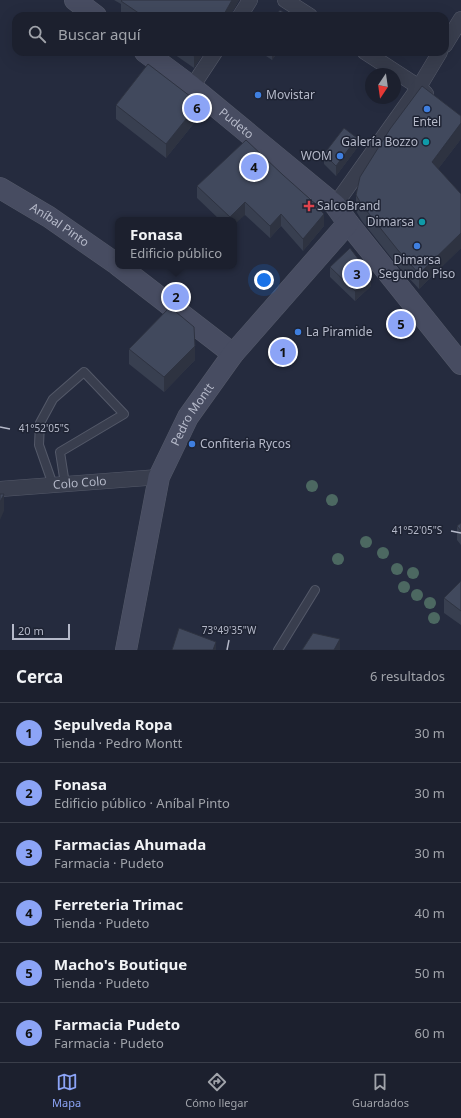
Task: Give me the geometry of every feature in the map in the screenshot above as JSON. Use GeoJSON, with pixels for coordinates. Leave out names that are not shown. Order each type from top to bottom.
{"type":"FeatureCollection","features":[{"type":"Feature","properties":{"kind":"street"},"geometry":{"type":"LineString","coordinates":[[75,0],[91,12]]}},
{"type":"Feature","properties":{"kind":"street"},"geometry":{"type":"LineString","coordinates":[[242,12],[250,0]]}},
{"type":"Feature","properties":{"kind":"street"},"geometry":{"type":"LineString","coordinates":[[285,0],[304,12]]}},
{"type":"Feature","properties":{"kind":"street"},"geometry":{"type":"LineString","coordinates":[[449,38],[461,19]]}},
{"type":"Feature","properties":{"kind":"street","name":"Pudeto"},"geometry":{"type":"LineString","coordinates":[[150,56],[192,87],[335,204],[348,223],[461,364]]}},
{"type":"Feature","properties":{"kind":"street"},"geometry":{"type":"LineString","coordinates":[[192,87],[212,56]]}},
{"type":"Feature","properties":{"kind":"street"},"geometry":{"type":"LineString","coordinates":[[370,56],[418,87],[437,103]]}},
{"type":"Feature","properties":{"kind":"street"},"geometry":{"type":"LineString","coordinates":[[335,204],[418,87],[437,56]]}},
{"type":"Feature","properties":{"kind":"street","name":"Aníbal Pinto"},"geometry":{"type":"LineString","coordinates":[[0,188],[49,217],[115,263]]}},
{"type":"Feature","properties":{"kind":"street","name":"Pedro Montt"},"geometry":{"type":"LineString","coordinates":[[126,650],[159,477],[188,417],[233,354],[348,223]]}},
{"type":"Feature","properties":{"kind":"street","name":"Aníbal Pinto"},"geometry":{"type":"LineString","coordinates":[[123,269],[233,354]]}},
{"type":"Feature","properties":{"kind":"street","name":"Colo Colo"},"geometry":{"type":"LineString","coordinates":[[0,489],[159,477]]}},
{"type":"Feature","properties":{"kind":"lane"},"geometry":{"type":"LineString","coordinates":[[84,372],[124,414],[60,452],[59,484],[39,445],[40,423],[53,399],[84,372]]}},
{"type":"Feature","properties":{"kind":"lane"},"geometry":{"type":"LineString","coordinates":[[278,650],[315,590]]}},
{"type":"Feature","properties":{"kind":"building"},"geometry":{"type":"Polygon","coordinates":[[[232,0],[225,12],[137,12],[121,1],[232,0]]]}},
{"type":"Feature","properties":{"kind":"building"},"geometry":{"type":"Polygon","coordinates":[[[148,64],[199,103],[166,144],[116,105],[148,64]]]}},
{"type":"Feature","properties":{"kind":"building"},"geometry":{"type":"Polygon","coordinates":[[[422,86],[461,116],[461,123],[432,162],[461,194],[461,233],[419,274],[397,249],[362,205],[356,195],[360,177],[390,129],[422,86]]]}},
{"type":"Feature","properties":{"kind":"building"},"geometry":{"type":"Polygon","coordinates":[[[344,128],[357,138],[336,166],[324,154],[344,128]]]}},
{"type":"Feature","properties":{"kind":"building"},"geometry":{"type":"Polygon","coordinates":[[[246,140],[310,199],[324,214],[303,239],[281,214],[270,226],[245,202],[230,217],[197,186],[246,140]]]}},
{"type":"Feature","properties":{"kind":"building"},"geometry":{"type":"Polygon","coordinates":[[[350,248],[371,276],[355,291],[330,267],[350,248]]]}},
{"type":"Feature","properties":{"kind":"building"},"geometry":{"type":"Polygon","coordinates":[[[170,307],[194,327],[195,346],[164,377],[129,349],[170,307]]]}},
{"type":"Feature","properties":{"kind":"building"},"geometry":{"type":"Polygon","coordinates":[[[0,494],[4,494],[0,502],[0,494]]]}},
{"type":"Feature","properties":{"kind":"building"},"geometry":{"type":"Polygon","coordinates":[[[461,523],[461,531],[457,526],[461,523]]]}},
{"type":"Feature","properties":{"kind":"building"},"geometry":{"type":"Polygon","coordinates":[[[461,581],[461,611],[444,598],[461,581]]]}},
{"type":"Feature","properties":{"kind":"building"},"geometry":{"type":"Polygon","coordinates":[[[179,628],[216,642],[213,650],[172,650],[179,628]]]}},
{"type":"Feature","properties":{"kind":"building"},"geometry":{"type":"Polygon","coordinates":[[[313,633],[340,639],[334,650],[302,650],[313,633]]]}},
{"type":"Feature","properties":{"kind":"place","name":"Movistar"},"geometry":{"type":"Point","coordinates":[258,95]}},
{"type":"Feature","properties":{"kind":"place","name":"Farmacia Pudeto"},"geometry":{"type":"Point","coordinates":[197,108]}},
{"type":"Feature","properties":{"kind":"place","name":"Entel"},"geometry":{"type":"Point","coordinates":[427,109]}},
{"type":"Feature","properties":{"kind":"place","name":"Galería Bozzo"},"geometry":{"type":"Point","coordinates":[426,142]}},
{"type":"Feature","properties":{"kind":"place","name":"WOM"},"geometry":{"type":"Point","coordinates":[340,156]}},
{"type":"Feature","properties":{"kind":"place","name":"Ferreteria Trimac"},"geometry":{"type":"Point","coordinates":[254,167]}},
{"type":"Feature","properties":{"kind":"place","name":"SalcoBrand"},"geometry":{"type":"Point","coordinates":[309,206]}},
{"type":"Feature","properties":{"kind":"place","name":"Dimarsa"},"geometry":{"type":"Point","coordinates":[422,222]}},
{"type":"Feature","properties":{"kind":"place","name":"Dimarsa Segundo Piso"},"geometry":{"type":"Point","coordinates":[417,246]}},
{"type":"Feature","properties":{"kind":"place","name":"Farmacias Ahumada"},"geometry":{"type":"Point","coordinates":[357,274]}},
{"type":"Feature","properties":{"kind":"place","name":"Fonasa"},"geometry":{"type":"Point","coordinates":[176,297]}},
{"type":"Feature","properties":{"kind":"place","name":"Macho's Boutique"},"geometry":{"type":"Point","coordinates":[401,324]}},
{"type":"Feature","properties":{"kind":"place","name":"La Piramide"},"geometry":{"type":"Point","coordinates":[298,332]}},
{"type":"Feature","properties":{"kind":"place","name":"Sepulveda Ropa"},"geometry":{"type":"Point","coordinates":[283,352]}},
{"type":"Feature","properties":{"kind":"place","name":"Confiteria Rycos"},"geometry":{"type":"Point","coordinates":[192,444]}}]}
